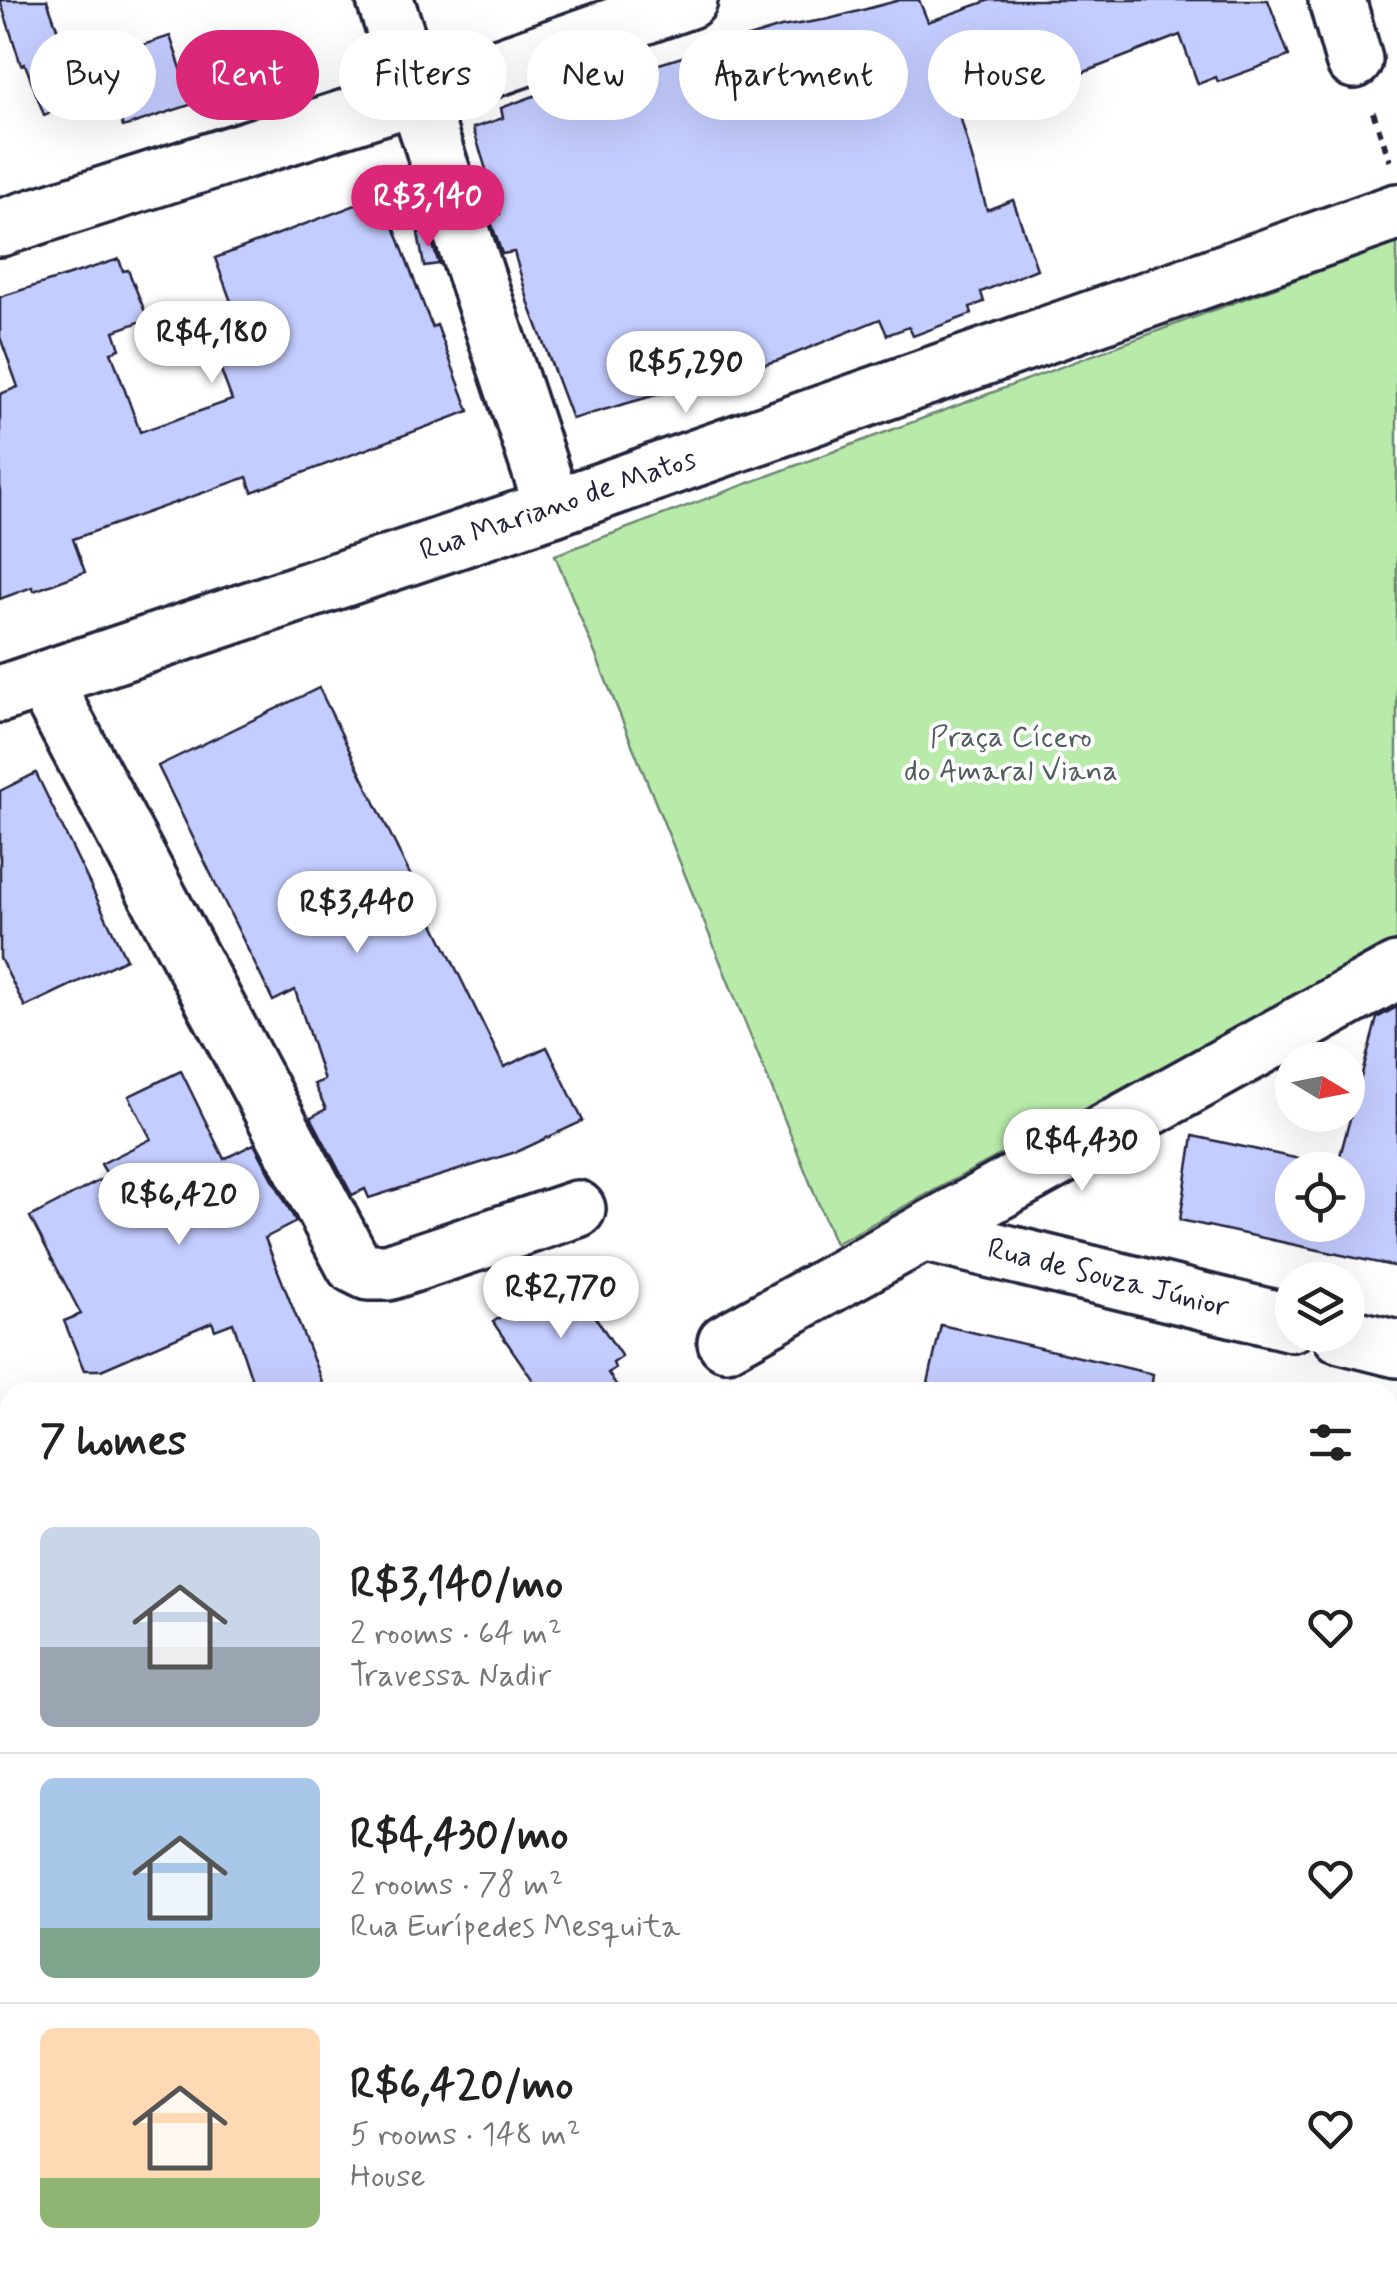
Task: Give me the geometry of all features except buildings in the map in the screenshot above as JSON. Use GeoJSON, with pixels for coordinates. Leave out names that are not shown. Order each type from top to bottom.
{"type":"FeatureCollection","features":[{"type":"Feature","properties":{"kind":"street"},"geometry":{"type":"LineString","coordinates":[[385,0],[395,30]]}},
{"type":"Feature","properties":{"kind":"street"},"geometry":{"type":"LineString","coordinates":[[507,64],[689,0]]}},
{"type":"Feature","properties":{"kind":"street"},"geometry":{"type":"LineString","coordinates":[[1336,0],[1354,60]]}},
{"type":"Feature","properties":{"kind":"street"},"geometry":{"type":"LineString","coordinates":[[0,228],[339,120]]}},
{"type":"Feature","properties":{"kind":"street"},"geometry":{"type":"LineString","coordinates":[[426,120],[553,508]]}},
{"type":"Feature","properties":{"kind":"street","name":"Rua Mariano de Matos"},"geometry":{"type":"LineString","coordinates":[[22,687],[553,508],[1394,188]]}},
{"type":"Feature","properties":{"kind":"street"},"geometry":{"type":"LineString","coordinates":[[22,687],[354,1266],[368,1272],[388,1272],[577,1209]]}},
{"type":"Feature","properties":{"kind":"street"},"geometry":{"type":"LineString","coordinates":[[726,1342],[1397,971]]}},
{"type":"Feature","properties":{"kind":"street","name":"Rua de Souza Júnior"},"geometry":{"type":"LineString","coordinates":[[923,1233],[1275,1319]]}},
{"type":"Feature","properties":{"kind":"street"},"geometry":{"type":"LineString","coordinates":[[1365,1341],[1397,1349]]}},
{"type":"Feature","properties":{"kind":"path"},"geometry":{"type":"LineString","coordinates":[[1354,60],[1394,188]]}},
{"type":"Feature","properties":{"kind":"green space","name":"Praça Cícero do Amaral Viana"},"geometry":{"type":"Polygon","coordinates":[[[1397,242],[1397,940],[835,1244],[555,555],[1397,242]]]}}]}
